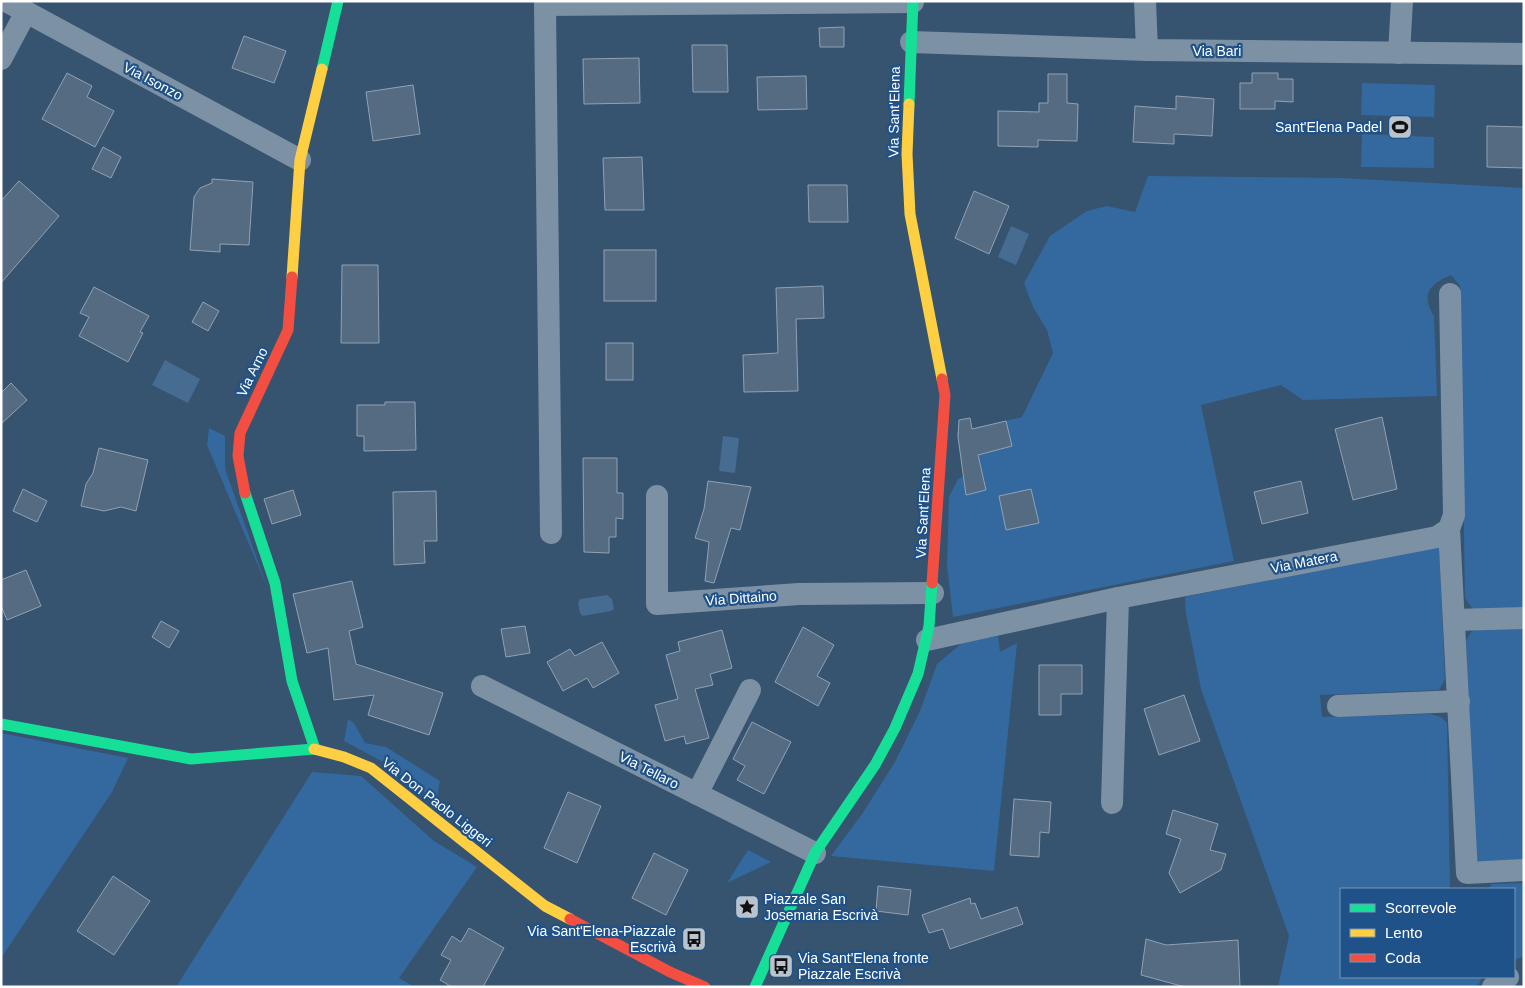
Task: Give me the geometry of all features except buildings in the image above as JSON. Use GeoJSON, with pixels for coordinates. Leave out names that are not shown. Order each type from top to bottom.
{"type":"FeatureCollection","features":[{"type":"Feature","properties":{"kind":"street","name":"Via Isonzo"},"geometry":{"type":"LineString","coordinates":[[6,1],[300,160]]}},
{"type":"Feature","properties":{"kind":"street","name":"Via Arno"},"geometry":{"type":"LineString","coordinates":[[315,749],[292,681],[276,583],[243,487],[238,456],[240,433],[288,330],[300,160],[338,1]]}},
{"type":"Feature","properties":{"kind":"street"},"geometry":{"type":"LineString","coordinates":[[1145,1],[1147,50]]}},
{"type":"Feature","properties":{"kind":"street"},"geometry":{"type":"LineString","coordinates":[[1399,53],[1402,1]]}},
{"type":"Feature","properties":{"kind":"street"},"geometry":{"type":"LineString","coordinates":[[550,533],[545,3],[913,2]]}},
{"type":"Feature","properties":{"kind":"street","name":"Via Sant'Elena"},"geometry":{"type":"LineString","coordinates":[[754,987],[815,854],[875,765],[895,728],[918,674],[927,640],[933,593],[945,394],[910,214],[907,154],[913,2]]}},
{"type":"Feature","properties":{"kind":"street"},"geometry":{"type":"LineString","coordinates":[[1,59],[26,12]]}},
{"type":"Feature","properties":{"kind":"street","name":"Via Bari"},"geometry":{"type":"LineString","coordinates":[[911,42],[1147,50],[1524,54]]}},
{"type":"Feature","properties":{"kind":"street"},"geometry":{"type":"LineString","coordinates":[[1450,294],[1454,515],[1449,529],[1467,873],[1524,870]]}},
{"type":"Feature","properties":{"kind":"street","name":"Via Dittaino"},"geometry":{"type":"LineString","coordinates":[[656,496],[657,604],[799,594],[933,593]]}},
{"type":"Feature","properties":{"kind":"street","name":"Via Matera"},"geometry":{"type":"LineString","coordinates":[[927,640],[1118,598],[1437,537],[1449,529]]}},
{"type":"Feature","properties":{"kind":"street"},"geometry":{"type":"LineString","coordinates":[[1112,803],[1118,598]]}},
{"type":"Feature","properties":{"kind":"street"},"geometry":{"type":"LineString","coordinates":[[1454,620],[1524,618]]}},
{"type":"Feature","properties":{"kind":"street","name":"Via Tellaro"},"geometry":{"type":"LineString","coordinates":[[482,686],[815,854]]}},
{"type":"Feature","properties":{"kind":"street"},"geometry":{"type":"LineString","coordinates":[[697,794],[750,690]]}},
{"type":"Feature","properties":{"kind":"street"},"geometry":{"type":"LineString","coordinates":[[1338,706],[1459,701]]}},
{"type":"Feature","properties":{"kind":"street","name":"Via Don Paolo Liggeri"},"geometry":{"type":"LineString","coordinates":[[1,724],[191,759],[315,749],[344,757],[371,768],[545,906],[670,972],[705,987]]}},
{"type":"Feature","properties":{"kind":"street"},"geometry":{"type":"LineString","coordinates":[[1493,987],[1506,978]]}},
{"type":"Feature","properties":{"kind":"shaded area"},"geometry":{"type":"Polygon","coordinates":[[[1362,83],[1435,85],[1434,117],[1361,115],[1362,83]]]}},
{"type":"Feature","properties":{"kind":"shaded area"},"geometry":{"type":"Polygon","coordinates":[[[1362,134],[1434,137],[1434,168],[1361,167],[1362,134]]]}},
{"type":"Feature","properties":{"kind":"shaded area"},"geometry":{"type":"Polygon","coordinates":[[[1148,176],[1342,178],[1524,188],[1524,607],[1473,610],[1465,598],[1460,286],[1451,275],[1433,286],[1428,296],[1428,302],[1434,316],[1437,396],[1303,400],[1281,385],[1201,405],[1234,561],[953,617],[947,565],[949,497],[958,479],[967,474],[965,459],[961,460],[957,432],[1022,417],[1053,353],[1047,330],[1033,307],[1024,283],[1050,236],[1087,211],[1107,206],[1135,212],[1148,176]]]}},
{"type":"Feature","properties":{"kind":"shaded area"},"geometry":{"type":"Polygon","coordinates":[[[1011,226],[1029,234],[1016,265],[998,257],[1011,226]]]}},
{"type":"Feature","properties":{"kind":"shaded area"},"geometry":{"type":"Polygon","coordinates":[[[165,360],[200,379],[188,403],[152,385],[165,360]]]}},
{"type":"Feature","properties":{"kind":"shaded area"},"geometry":{"type":"Polygon","coordinates":[[[209,428],[225,436],[225,469],[267,587],[207,445],[209,428]]]}},
{"type":"Feature","properties":{"kind":"shaded area"},"geometry":{"type":"Polygon","coordinates":[[[723,436],[739,438],[735,473],[719,471],[723,436]]]}},
{"type":"Feature","properties":{"kind":"shaded area"},"geometry":{"type":"Polygon","coordinates":[[[1439,546],[1445,679],[1439,690],[1320,695],[1322,717],[1430,714],[1441,717],[1447,723],[1450,888],[1340,888],[1340,978],[1482,978],[1479,984],[1472,987],[1278,987],[1289,936],[1201,689],[1186,614],[1185,597],[1439,546]]]}},
{"type":"Feature","properties":{"kind":"shaded area"},"geometry":{"type":"Polygon","coordinates":[[[607,595],[612,599],[614,609],[611,611],[583,616],[580,613],[578,603],[580,599],[607,595]]]}},
{"type":"Feature","properties":{"kind":"shaded area"},"geometry":{"type":"Polygon","coordinates":[[[1476,629],[1524,629],[1524,860],[1479,862],[1474,855],[1466,641],[1471,632],[1476,629]]]}},
{"type":"Feature","properties":{"kind":"shaded area"},"geometry":{"type":"Polygon","coordinates":[[[998,636],[1000,652],[1017,643],[994,871],[831,856],[862,814],[895,762],[920,711],[937,664],[962,643],[998,636]]]}},
{"type":"Feature","properties":{"kind":"shaded area"},"geometry":{"type":"Polygon","coordinates":[[[348,719],[354,723],[365,743],[386,747],[440,781],[436,801],[383,762],[344,741],[348,719]]]}},
{"type":"Feature","properties":{"kind":"shaded area"},"geometry":{"type":"Polygon","coordinates":[[[1,733],[128,758],[112,792],[1,958],[1,733]]]}},
{"type":"Feature","properties":{"kind":"shaded area"},"geometry":{"type":"Polygon","coordinates":[[[312,772],[361,776],[434,841],[477,867],[399,978],[415,987],[176,987],[312,772]]]}},
{"type":"Feature","properties":{"kind":"shaded area"},"geometry":{"type":"Polygon","coordinates":[[[748,850],[771,862],[727,883],[748,850]]]}},
{"type":"Feature","properties":{"kind":"shaded area"},"geometry":{"type":"Polygon","coordinates":[[[1524,883],[1524,956],[1515,960],[1515,888],[1489,888],[1492,884],[1524,883]]]}},
{"type":"Feature","properties":{"kind":"traffic: fast"},"geometry":{"type":"LineString","coordinates":[[322,69],[338,1]]}},
{"type":"Feature","properties":{"kind":"traffic: fast"},"geometry":{"type":"LineString","coordinates":[[909,104],[913,1]]}},
{"type":"Feature","properties":{"kind":"traffic: fast"},"geometry":{"type":"LineString","coordinates":[[245,493],[275,583],[292,681],[315,749]]}},
{"type":"Feature","properties":{"kind":"traffic: fast"},"geometry":{"type":"LineString","coordinates":[[755,987],[815,853],[875,765],[895,728],[918,674],[929,626],[932,583]]}},
{"type":"Feature","properties":{"kind":"traffic: fast"},"geometry":{"type":"LineString","coordinates":[[1,724],[191,759],[314,749]]}},
{"type":"Feature","properties":{"kind":"traffic: slow"},"geometry":{"type":"LineString","coordinates":[[292,277],[300,160],[322,69]]}},
{"type":"Feature","properties":{"kind":"traffic: slow"},"geometry":{"type":"LineString","coordinates":[[909,104],[907,154],[910,214],[942,379]]}},
{"type":"Feature","properties":{"kind":"traffic: slow"},"geometry":{"type":"LineString","coordinates":[[314,749],[344,757],[371,768],[545,906],[570,919]]}},
{"type":"Feature","properties":{"kind":"traffic: jam"},"geometry":{"type":"LineString","coordinates":[[245,493],[238,456],[240,433],[288,330],[292,277]]}},
{"type":"Feature","properties":{"kind":"traffic: jam"},"geometry":{"type":"LineString","coordinates":[[932,583],[945,395],[942,379]]}},
{"type":"Feature","properties":{"kind":"traffic: jam"},"geometry":{"type":"LineString","coordinates":[[570,919],[670,972],[705,987]]}},
{"type":"Feature","properties":{"kind":"place","name":"Sant'Elena Padel"},"geometry":{"type":"Point","coordinates":[1400,127]}},
{"type":"Feature","properties":{"kind":"place","name":"Piazzale San Josemaria Escrivà"},"geometry":{"type":"Point","coordinates":[747,907]}},
{"type":"Feature","properties":{"kind":"place","name":"Via Sant'Elena-Piazzale Escrivà"},"geometry":{"type":"Point","coordinates":[694,939]}},
{"type":"Feature","properties":{"kind":"place","name":"Via Sant'Elena fronte Piazzale Escrivà"},"geometry":{"type":"Point","coordinates":[781,966]}}]}
